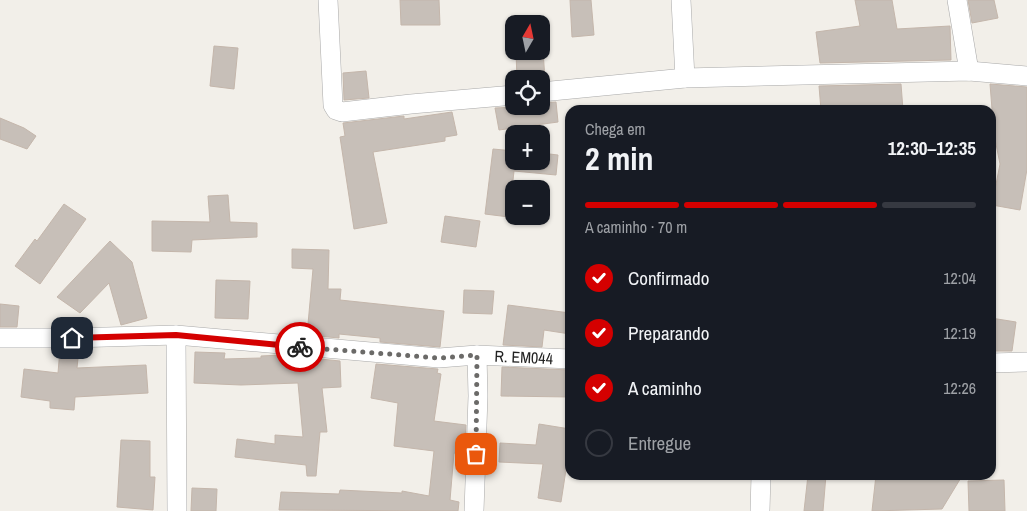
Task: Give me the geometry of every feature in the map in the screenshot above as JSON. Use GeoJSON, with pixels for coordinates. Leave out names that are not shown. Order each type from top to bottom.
{"type":"FeatureCollection","features":[{"type":"Feature","properties":{"kind":"street"},"geometry":{"type":"LineString","coordinates":[[328,0],[333,105],[336,110],[342,112],[505,95]]}},
{"type":"Feature","properties":{"kind":"street"},"geometry":{"type":"LineString","coordinates":[[681,0],[685,78]]}},
{"type":"Feature","properties":{"kind":"street"},"geometry":{"type":"LineString","coordinates":[[956,0],[969,71]]}},
{"type":"Feature","properties":{"kind":"street"},"geometry":{"type":"LineString","coordinates":[[550,91],[685,78],[969,71],[1027,76]]}},
{"type":"Feature","properties":{"kind":"street"},"geometry":{"type":"LineString","coordinates":[[176,335],[176,511]]}},
{"type":"Feature","properties":{"kind":"street","name":"R. EM044"},"geometry":{"type":"LineString","coordinates":[[0,338],[176,335],[439,358],[477,355],[565,359]]}},
{"type":"Feature","properties":{"kind":"street"},"geometry":{"type":"LineString","coordinates":[[474,511],[478,396],[477,355]]}},
{"type":"Feature","properties":{"kind":"street"},"geometry":{"type":"LineString","coordinates":[[996,362],[1027,362]]}},
{"type":"Feature","properties":{"kind":"street"},"geometry":{"type":"LineString","coordinates":[[760,511],[761,480]]}},
{"type":"Feature","properties":{"kind":"building"},"geometry":{"type":"Polygon","coordinates":[[[400,0],[439,0],[440,25],[401,25],[400,0]]]}},
{"type":"Feature","properties":{"kind":"building"},"geometry":{"type":"Polygon","coordinates":[[[570,0],[591,0],[594,35],[572,37],[570,0]]]}},
{"type":"Feature","properties":{"kind":"building"},"geometry":{"type":"Polygon","coordinates":[[[855,0],[892,0],[897,29],[950,26],[951,60],[820,63],[816,32],[860,26],[855,0]]]}},
{"type":"Feature","properties":{"kind":"building"},"geometry":{"type":"Polygon","coordinates":[[[968,0],[994,0],[998,18],[972,23],[968,0]]]}},
{"type":"Feature","properties":{"kind":"building"},"geometry":{"type":"Polygon","coordinates":[[[214,46],[238,48],[234,89],[210,86],[214,46]]]}},
{"type":"Feature","properties":{"kind":"building"},"geometry":{"type":"Polygon","coordinates":[[[516,60],[544,60],[544,70],[517,70],[516,60]]]}},
{"type":"Feature","properties":{"kind":"building"},"geometry":{"type":"Polygon","coordinates":[[[366,71],[369,98],[344,100],[343,73],[366,71]]]}},
{"type":"Feature","properties":{"kind":"building"},"geometry":{"type":"Polygon","coordinates":[[[901,84],[903,105],[821,105],[819,86],[901,84]]]}},
{"type":"Feature","properties":{"kind":"building"},"geometry":{"type":"Polygon","coordinates":[[[990,84],[1027,87],[1027,169],[1020,210],[996,206],[996,184],[1000,164],[996,144],[996,105],[992,105],[990,84]]]}},
{"type":"Feature","properties":{"kind":"building"},"geometry":{"type":"Polygon","coordinates":[[[550,102],[556,102],[558,122],[536,125],[505,125],[505,129],[499,130],[495,108],[505,108],[505,115],[550,115],[550,102]]]}},
{"type":"Feature","properties":{"kind":"building"},"geometry":{"type":"Polygon","coordinates":[[[452,112],[457,135],[445,137],[445,141],[373,152],[387,223],[354,229],[340,137],[345,136],[343,123],[404,116],[404,119],[452,112]]]}},
{"type":"Feature","properties":{"kind":"building"},"geometry":{"type":"Polygon","coordinates":[[[0,118],[24,128],[36,136],[27,149],[0,139],[0,118]]]}},
{"type":"Feature","properties":{"kind":"building"},"geometry":{"type":"Polygon","coordinates":[[[493,149],[505,150],[505,170],[550,170],[550,154],[558,155],[556,175],[514,171],[513,180],[505,180],[505,216],[485,214],[493,149]]]}},
{"type":"Feature","properties":{"kind":"building"},"geometry":{"type":"Polygon","coordinates":[[[228,195],[230,222],[257,223],[257,237],[192,240],[191,252],[152,251],[152,221],[210,222],[208,196],[228,195]]]}},
{"type":"Feature","properties":{"kind":"building"},"geometry":{"type":"Polygon","coordinates":[[[64,204],[86,219],[40,284],[15,266],[35,239],[37,241],[64,204]]]}},
{"type":"Feature","properties":{"kind":"building"},"geometry":{"type":"Polygon","coordinates":[[[445,216],[480,221],[476,247],[441,242],[445,216]]]}},
{"type":"Feature","properties":{"kind":"building"},"geometry":{"type":"Polygon","coordinates":[[[110,241],[132,262],[147,318],[121,325],[109,283],[80,313],[57,297],[110,241]]]}},
{"type":"Feature","properties":{"kind":"building"},"geometry":{"type":"Polygon","coordinates":[[[292,249],[329,250],[328,289],[341,289],[340,300],[444,311],[440,347],[380,342],[380,338],[339,334],[339,338],[307,335],[313,269],[292,268],[292,249]]]}},
{"type":"Feature","properties":{"kind":"building"},"geometry":{"type":"Polygon","coordinates":[[[216,280],[250,281],[248,319],[215,318],[216,280]]]}},
{"type":"Feature","properties":{"kind":"building"},"geometry":{"type":"Polygon","coordinates":[[[464,290],[494,291],[492,314],[463,313],[464,290]]]}},
{"type":"Feature","properties":{"kind":"building"},"geometry":{"type":"Polygon","coordinates":[[[0,304],[19,306],[17,327],[0,327],[0,304]]]}},
{"type":"Feature","properties":{"kind":"building"},"geometry":{"type":"Polygon","coordinates":[[[508,305],[565,312],[565,333],[544,330],[542,347],[503,345],[508,305]]]}},
{"type":"Feature","properties":{"kind":"building"},"geometry":{"type":"Polygon","coordinates":[[[996,319],[1016,322],[1012,351],[996,351],[996,319]]]}},
{"type":"Feature","properties":{"kind":"building"},"geometry":{"type":"Polygon","coordinates":[[[60,349],[79,349],[77,368],[146,365],[148,393],[75,397],[74,410],[50,408],[50,401],[21,397],[24,369],[58,373],[60,349]]]}},
{"type":"Feature","properties":{"kind":"building"},"geometry":{"type":"Polygon","coordinates":[[[195,352],[225,353],[224,359],[261,358],[261,356],[281,355],[340,361],[341,387],[322,388],[327,432],[320,432],[316,476],[307,476],[306,465],[235,457],[237,439],[275,444],[275,435],[303,437],[298,383],[241,385],[194,383],[195,352]]]}},
{"type":"Feature","properties":{"kind":"building"},"geometry":{"type":"Polygon","coordinates":[[[376,364],[438,369],[437,373],[441,374],[434,421],[466,425],[464,454],[454,453],[450,500],[459,502],[458,511],[279,510],[281,492],[339,494],[340,490],[402,493],[402,491],[429,496],[434,451],[394,446],[398,403],[371,398],[376,364]]]}},
{"type":"Feature","properties":{"kind":"building"},"geometry":{"type":"Polygon","coordinates":[[[502,367],[565,370],[565,397],[501,396],[502,367]]]}},
{"type":"Feature","properties":{"kind":"building"},"geometry":{"type":"Polygon","coordinates":[[[539,424],[565,428],[565,476],[561,502],[538,498],[543,464],[499,462],[500,443],[536,445],[539,424]]]}},
{"type":"Feature","properties":{"kind":"building"},"geometry":{"type":"Polygon","coordinates":[[[121,440],[150,441],[150,477],[155,477],[153,510],[117,507],[121,440]]]}},
{"type":"Feature","properties":{"kind":"building"},"geometry":{"type":"Polygon","coordinates":[[[807,480],[826,480],[823,511],[804,511],[807,480]]]}},
{"type":"Feature","properties":{"kind":"building"},"geometry":{"type":"Polygon","coordinates":[[[875,480],[960,480],[942,509],[872,511],[875,480]]]}},
{"type":"Feature","properties":{"kind":"building"},"geometry":{"type":"Polygon","coordinates":[[[1004,480],[1005,511],[969,511],[968,481],[1004,480]]]}},
{"type":"Feature","properties":{"kind":"building"},"geometry":{"type":"Polygon","coordinates":[[[192,488],[217,489],[216,511],[191,511],[192,488]]]}},
{"type":"Feature","properties":{"kind":"way so far"},"geometry":{"type":"LineString","coordinates":[[300,347],[439,358],[477,355],[476,454]]}},
{"type":"Feature","properties":{"kind":"route"},"geometry":{"type":"LineString","coordinates":[[72,338],[176,335],[300,347]]}}]}
